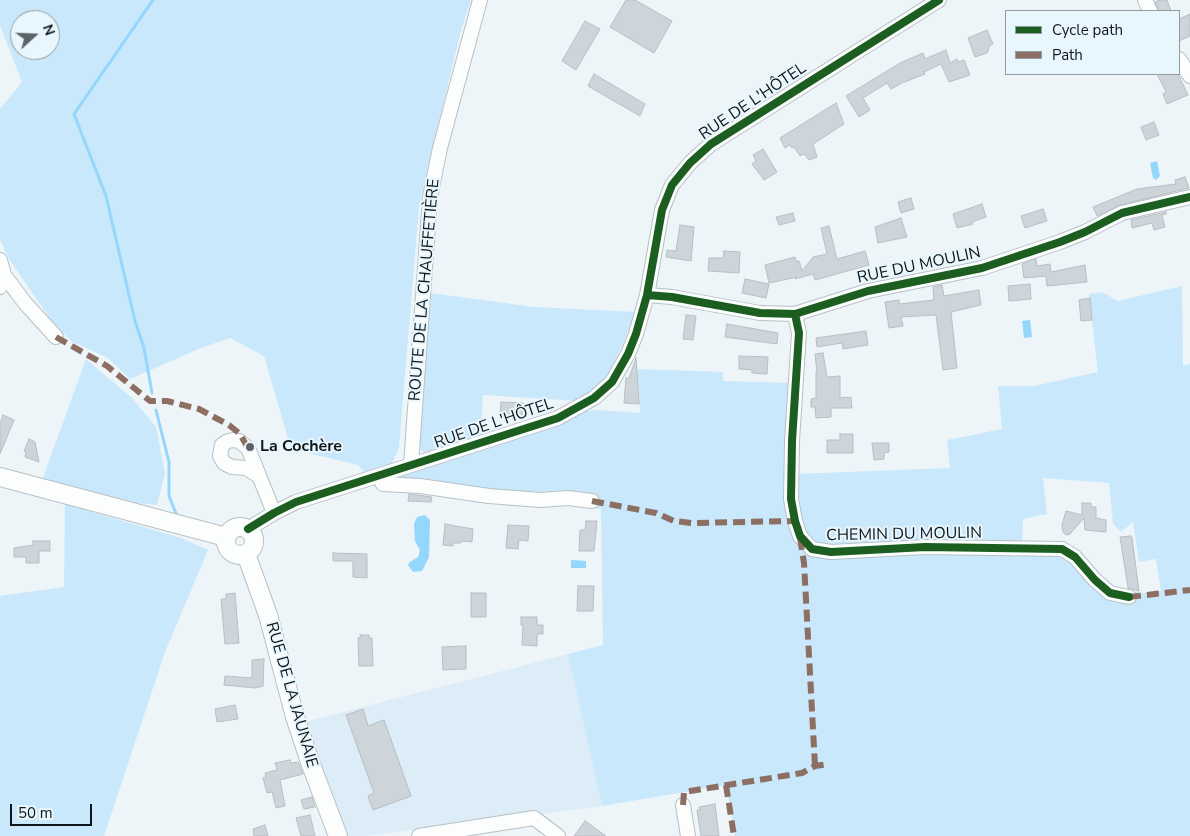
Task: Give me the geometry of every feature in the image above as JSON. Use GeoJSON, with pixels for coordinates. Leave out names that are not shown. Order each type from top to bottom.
{"type":"FeatureCollection","features":[{"type":"Feature","properties":{"kind":"main road"},"geometry":{"type":"LineString","coordinates":[[0,478],[226,537]]}},
{"type":"Feature","properties":{"kind":"main road"},"geometry":{"type":"LineString","coordinates":[[242,527],[248,529],[253,535],[252,549],[246,554],[240,555],[228,550],[226,537],[229,531],[242,527]]}},
{"type":"Feature","properties":{"kind":"main road","name":"RUE DE LA JAUNAIE"},"geometry":{"type":"LineString","coordinates":[[246,554],[268,615],[295,717],[338,836]]}},
{"type":"Feature","properties":{"kind":"street","name":"ROUTE DE LA CHAUFFETIÈRE"},"geometry":{"type":"LineString","coordinates":[[411,465],[430,197],[443,139],[480,0]]}},
{"type":"Feature","properties":{"kind":"street","name":"RUE DE L'HÔTEL"},"geometry":{"type":"LineString","coordinates":[[248,529],[274,512],[296,502],[558,418],[594,398],[612,382],[628,354],[647,295],[662,210],[672,184],[690,163],[711,144],[939,0]]}},
{"type":"Feature","properties":{"kind":"street"},"geometry":{"type":"LineString","coordinates":[[1180,61],[1190,76]]}},
{"type":"Feature","properties":{"kind":"street","name":"RUE DU MOULIN"},"geometry":{"type":"LineString","coordinates":[[647,295],[672,297],[760,313],[795,314],[868,291],[982,268],[1060,242],[1136,208],[1190,197]]}},
{"type":"Feature","properties":{"kind":"street"},"geometry":{"type":"LineString","coordinates":[[0,260],[2,281],[56,337]]}},
{"type":"Feature","properties":{"kind":"street","name":"CHEMIN DU MOULIN"},"geometry":{"type":"LineString","coordinates":[[795,314],[799,333],[792,440],[791,499],[795,522],[800,536],[812,549],[830,552],[926,547],[1062,549],[1075,557],[1095,580],[1110,593],[1129,597]]}},
{"type":"Feature","properties":{"kind":"street"},"geometry":{"type":"LineString","coordinates":[[259,476],[274,512]]}},
{"type":"Feature","properties":{"kind":"street"},"geometry":{"type":"LineString","coordinates":[[379,476],[383,484],[420,486],[489,496],[540,500],[568,498],[592,501]]}},
{"type":"Feature","properties":{"kind":"street"},"geometry":{"type":"LineString","coordinates":[[683,805],[688,836]]}},
{"type":"Feature","properties":{"kind":"street"},"geometry":{"type":"LineString","coordinates":[[420,836],[534,818],[558,836]]}},
{"type":"Feature","properties":{"kind":"shaded area"},"geometry":{"type":"Polygon","coordinates":[[[0,0],[471,0],[461,30],[419,206],[399,447],[392,464],[364,472],[358,465],[291,449],[264,356],[230,338],[201,348],[130,379],[108,358],[71,341],[54,324],[9,259],[0,240],[0,109],[22,82],[14,60],[60,60],[60,10],[10,10],[10,51],[0,25],[0,0]]]}},
{"type":"Feature","properties":{"kind":"shaded area"},"geometry":{"type":"Polygon","coordinates":[[[1182,286],[1183,366],[1190,364],[1190,836],[735,836],[726,785],[602,806],[568,654],[603,645],[601,509],[373,487],[561,423],[584,411],[640,413],[637,369],[723,372],[723,381],[793,383],[795,474],[950,468],[947,440],[1002,429],[998,386],[1034,386],[1098,372],[1089,294],[1102,292],[1118,301],[1182,286]],[[1043,478],[1047,514],[1023,519],[1022,543],[1051,543],[1107,583],[1125,591],[1147,593],[1161,591],[1156,559],[1139,562],[1133,522],[1121,532],[1113,524],[1109,483],[1043,478]]]}},
{"type":"Feature","properties":{"kind":"shaded area"},"geometry":{"type":"Polygon","coordinates":[[[431,293],[534,307],[636,312],[609,376],[579,401],[483,395],[480,439],[426,456],[418,445],[431,293]]]}},
{"type":"Feature","properties":{"kind":"shaded area"},"geometry":{"type":"Polygon","coordinates":[[[86,359],[132,398],[156,427],[165,473],[157,505],[136,503],[42,480],[86,359]]]}},
{"type":"Feature","properties":{"kind":"shaded area"},"geometry":{"type":"Polygon","coordinates":[[[65,504],[181,538],[208,550],[165,652],[104,836],[0,836],[0,596],[64,587],[65,504]]]}},
{"type":"Feature","properties":{"kind":"shaded area"},"geometry":{"type":"Polygon","coordinates":[[[568,654],[602,806],[367,836],[346,836],[305,722],[568,654]]]}},
{"type":"Feature","properties":{"kind":"water"},"geometry":{"type":"Polygon","coordinates":[[[1157,161],[1160,176],[1156,180],[1153,178],[1150,163],[1157,161]]]}},
{"type":"Feature","properties":{"kind":"water"},"geometry":{"type":"Polygon","coordinates":[[[1030,320],[1032,337],[1024,338],[1022,321],[1030,320]]]}},
{"type":"Feature","properties":{"kind":"water"},"geometry":{"type":"Polygon","coordinates":[[[425,515],[430,520],[429,557],[422,571],[413,572],[408,565],[418,557],[420,550],[415,541],[414,524],[417,517],[425,515]]]}},
{"type":"Feature","properties":{"kind":"water"},"geometry":{"type":"Polygon","coordinates":[[[571,560],[586,561],[586,568],[571,568],[571,560]]]}},
{"type":"Feature","properties":{"kind":"building"},"geometry":{"type":"Polygon","coordinates":[[[626,0],[635,0],[672,21],[654,53],[610,27],[626,0]]]}},
{"type":"Feature","properties":{"kind":"building"},"geometry":{"type":"Polygon","coordinates":[[[1167,0],[1171,10],[1159,10],[1155,2],[1167,0]]]}},
{"type":"Feature","properties":{"kind":"building"},"geometry":{"type":"Polygon","coordinates":[[[1190,14],[1190,36],[1180,41],[1180,19],[1190,14]]]}},
{"type":"Feature","properties":{"kind":"building"},"geometry":{"type":"Polygon","coordinates":[[[585,21],[600,29],[576,70],[562,61],[585,21]]]}},
{"type":"Feature","properties":{"kind":"building"},"geometry":{"type":"Polygon","coordinates":[[[987,30],[993,44],[990,45],[987,53],[975,57],[968,38],[987,30]]]}},
{"type":"Feature","properties":{"kind":"building"},"geometry":{"type":"Polygon","coordinates":[[[946,50],[950,63],[957,59],[959,62],[964,60],[970,75],[949,82],[941,64],[924,72],[925,74],[891,89],[887,83],[863,98],[870,110],[859,117],[846,96],[900,63],[923,53],[925,59],[946,50]]]}},
{"type":"Feature","properties":{"kind":"building"},"geometry":{"type":"Polygon","coordinates":[[[594,74],[645,104],[640,116],[588,86],[594,74]]]}},
{"type":"Feature","properties":{"kind":"building"},"geometry":{"type":"Polygon","coordinates":[[[1158,75],[1178,75],[1188,95],[1167,104],[1163,94],[1166,92],[1158,75]]]}},
{"type":"Feature","properties":{"kind":"building"},"geometry":{"type":"Polygon","coordinates":[[[836,103],[844,124],[813,144],[817,157],[809,160],[804,154],[800,156],[794,147],[792,148],[790,145],[785,148],[780,138],[836,103]]]}},
{"type":"Feature","properties":{"kind":"building"},"geometry":{"type":"Polygon","coordinates":[[[1154,122],[1159,135],[1146,140],[1141,127],[1154,122]]]}},
{"type":"Feature","properties":{"kind":"building"},"geometry":{"type":"Polygon","coordinates":[[[763,149],[777,172],[764,180],[752,164],[756,161],[753,155],[763,149]]]}},
{"type":"Feature","properties":{"kind":"building"},"geometry":{"type":"Polygon","coordinates":[[[1185,177],[1189,188],[1120,205],[1097,216],[1093,207],[1137,189],[1176,184],[1175,180],[1185,177]]]}},
{"type":"Feature","properties":{"kind":"building"},"geometry":{"type":"Polygon","coordinates":[[[911,198],[914,209],[901,213],[898,202],[911,198]]]}},
{"type":"Feature","properties":{"kind":"building"},"geometry":{"type":"Polygon","coordinates":[[[982,204],[986,217],[972,222],[973,224],[957,228],[953,214],[982,204]]]}},
{"type":"Feature","properties":{"kind":"building"},"geometry":{"type":"Polygon","coordinates":[[[1043,209],[1047,221],[1025,228],[1021,216],[1043,209]]]}},
{"type":"Feature","properties":{"kind":"building"},"geometry":{"type":"Polygon","coordinates":[[[1166,212],[1166,214],[1162,215],[1165,227],[1154,230],[1152,223],[1132,228],[1131,220],[1166,212]]]}},
{"type":"Feature","properties":{"kind":"building"},"geometry":{"type":"Polygon","coordinates":[[[793,213],[795,221],[779,225],[776,217],[793,213]]]}},
{"type":"Feature","properties":{"kind":"building"},"geometry":{"type":"Polygon","coordinates":[[[901,218],[907,237],[878,243],[875,227],[901,218]]]}},
{"type":"Feature","properties":{"kind":"building"},"geometry":{"type":"Polygon","coordinates":[[[680,225],[694,227],[691,261],[666,257],[667,250],[676,251],[680,225]]]}},
{"type":"Feature","properties":{"kind":"building"},"geometry":{"type":"Polygon","coordinates":[[[829,226],[837,259],[865,251],[869,265],[815,280],[813,274],[769,283],[765,265],[795,257],[796,261],[799,261],[802,271],[813,257],[827,254],[821,228],[829,226]]]}},
{"type":"Feature","properties":{"kind":"building"},"geometry":{"type":"Polygon","coordinates":[[[724,251],[740,252],[739,273],[708,271],[709,258],[723,258],[724,251]]]}},
{"type":"Feature","properties":{"kind":"building"},"geometry":{"type":"Polygon","coordinates":[[[1036,259],[1037,266],[1050,264],[1051,272],[1085,265],[1087,282],[1047,286],[1046,276],[1024,278],[1022,264],[1036,259]]]}},
{"type":"Feature","properties":{"kind":"building"},"geometry":{"type":"Polygon","coordinates":[[[745,279],[769,284],[766,298],[742,293],[745,279]]]}},
{"type":"Feature","properties":{"kind":"building"},"geometry":{"type":"Polygon","coordinates":[[[1030,284],[1031,299],[1009,301],[1008,286],[1030,284]]]}},
{"type":"Feature","properties":{"kind":"building"},"geometry":{"type":"Polygon","coordinates":[[[942,285],[944,296],[979,290],[981,305],[951,312],[957,368],[943,370],[936,315],[901,317],[903,326],[889,328],[885,302],[899,300],[899,304],[934,300],[933,287],[942,285]]]}},
{"type":"Feature","properties":{"kind":"building"},"geometry":{"type":"Polygon","coordinates":[[[1090,298],[1092,320],[1081,321],[1079,300],[1090,298]]]}},
{"type":"Feature","properties":{"kind":"building"},"geometry":{"type":"Polygon","coordinates":[[[686,315],[696,316],[693,340],[683,339],[686,315]]]}},
{"type":"Feature","properties":{"kind":"building"},"geometry":{"type":"Polygon","coordinates":[[[727,324],[778,333],[777,344],[725,337],[727,324]]]}},
{"type":"Feature","properties":{"kind":"building"},"geometry":{"type":"Polygon","coordinates":[[[866,331],[868,345],[843,349],[842,343],[817,347],[816,338],[866,331]]]}},
{"type":"Feature","properties":{"kind":"building"},"geometry":{"type":"Polygon","coordinates":[[[823,353],[827,377],[840,376],[840,398],[851,397],[852,408],[831,408],[831,417],[816,418],[815,407],[811,407],[811,399],[816,398],[817,372],[815,354],[823,353]]]}},
{"type":"Feature","properties":{"kind":"building"},"geometry":{"type":"Polygon","coordinates":[[[739,356],[768,357],[767,374],[752,373],[752,370],[739,369],[739,356]]]}},
{"type":"Feature","properties":{"kind":"building"},"geometry":{"type":"Polygon","coordinates":[[[636,358],[639,404],[624,403],[626,378],[629,378],[636,358]]]}},
{"type":"Feature","properties":{"kind":"building"},"geometry":{"type":"Polygon","coordinates":[[[501,402],[523,403],[522,418],[500,417],[501,402]]]}},
{"type":"Feature","properties":{"kind":"building"},"geometry":{"type":"Polygon","coordinates":[[[3,415],[14,420],[0,454],[0,424],[3,415]]]}},
{"type":"Feature","properties":{"kind":"building"},"geometry":{"type":"Polygon","coordinates":[[[840,434],[853,434],[853,453],[827,453],[827,440],[840,440],[840,434]]]}},
{"type":"Feature","properties":{"kind":"building"},"geometry":{"type":"Polygon","coordinates":[[[29,439],[35,442],[39,462],[25,457],[26,452],[24,451],[29,439]]]}},
{"type":"Feature","properties":{"kind":"building"},"geometry":{"type":"Polygon","coordinates":[[[872,443],[889,443],[889,452],[884,453],[884,459],[874,460],[872,443]]]}},
{"type":"Feature","properties":{"kind":"building"},"geometry":{"type":"Polygon","coordinates":[[[409,494],[432,497],[431,502],[408,501],[409,494]]]}},
{"type":"Feature","properties":{"kind":"building"},"geometry":{"type":"Polygon","coordinates":[[[1082,503],[1091,503],[1091,507],[1096,507],[1096,518],[1106,520],[1106,532],[1085,530],[1084,518],[1070,534],[1066,535],[1063,532],[1062,525],[1066,511],[1082,515],[1082,503]]]}},
{"type":"Feature","properties":{"kind":"building"},"geometry":{"type":"Polygon","coordinates":[[[586,521],[597,521],[594,551],[579,551],[580,530],[585,530],[586,521]]]}},
{"type":"Feature","properties":{"kind":"building"},"geometry":{"type":"Polygon","coordinates":[[[445,524],[473,529],[472,542],[461,541],[461,543],[453,543],[453,546],[443,545],[445,524]]]}},
{"type":"Feature","properties":{"kind":"building"},"geometry":{"type":"Polygon","coordinates":[[[508,525],[529,526],[528,541],[519,540],[518,549],[506,548],[508,525]]]}},
{"type":"Feature","properties":{"kind":"building"},"geometry":{"type":"Polygon","coordinates":[[[1131,536],[1139,591],[1128,588],[1120,537],[1131,536]]]}},
{"type":"Feature","properties":{"kind":"building"},"geometry":{"type":"Polygon","coordinates":[[[33,541],[50,541],[50,551],[39,551],[39,563],[26,563],[26,557],[14,557],[14,548],[33,545],[33,541]]]}},
{"type":"Feature","properties":{"kind":"building"},"geometry":{"type":"Polygon","coordinates":[[[333,553],[367,554],[367,578],[353,577],[353,561],[333,561],[333,553]]]}},
{"type":"Feature","properties":{"kind":"building"},"geometry":{"type":"Polygon","coordinates":[[[578,586],[594,586],[593,611],[577,611],[578,586]]]}},
{"type":"Feature","properties":{"kind":"building"},"geometry":{"type":"Polygon","coordinates":[[[235,593],[239,643],[225,644],[221,599],[226,599],[226,594],[235,593]]]}},
{"type":"Feature","properties":{"kind":"building"},"geometry":{"type":"Polygon","coordinates":[[[471,593],[486,593],[486,617],[471,617],[471,593]]]}},
{"type":"Feature","properties":{"kind":"building"},"geometry":{"type":"Polygon","coordinates":[[[521,617],[537,617],[537,625],[543,625],[543,634],[537,634],[537,646],[522,645],[523,625],[521,625],[521,617]]]}},
{"type":"Feature","properties":{"kind":"building"},"geometry":{"type":"Polygon","coordinates":[[[360,635],[369,635],[369,638],[372,638],[373,666],[359,666],[358,638],[361,637],[360,635]]]}},
{"type":"Feature","properties":{"kind":"building"},"geometry":{"type":"Polygon","coordinates":[[[466,646],[466,669],[443,670],[442,647],[466,646]]]}},
{"type":"Feature","properties":{"kind":"building"},"geometry":{"type":"Polygon","coordinates":[[[264,659],[263,686],[255,688],[224,685],[225,676],[252,678],[252,660],[264,659]]]}},
{"type":"Feature","properties":{"kind":"building"},"geometry":{"type":"Polygon","coordinates":[[[235,705],[238,719],[217,722],[215,709],[235,705]]]}},
{"type":"Feature","properties":{"kind":"building"},"geometry":{"type":"Polygon","coordinates":[[[363,709],[368,726],[384,720],[411,796],[373,810],[368,796],[374,793],[346,715],[363,709]]]}},
{"type":"Feature","properties":{"kind":"building"},"geometry":{"type":"Polygon","coordinates":[[[290,760],[291,763],[298,762],[303,774],[280,780],[285,806],[276,808],[272,792],[267,793],[263,778],[266,777],[265,773],[277,770],[275,763],[290,760]]]}},
{"type":"Feature","properties":{"kind":"building"},"geometry":{"type":"Polygon","coordinates":[[[312,797],[315,807],[304,809],[301,800],[312,797]]]}},
{"type":"Feature","properties":{"kind":"building"},"geometry":{"type":"Polygon","coordinates":[[[715,804],[719,836],[701,836],[697,810],[700,810],[699,807],[715,804]]]}},
{"type":"Feature","properties":{"kind":"building"},"geometry":{"type":"Polygon","coordinates":[[[310,815],[315,836],[301,836],[296,818],[310,815]]]}},
{"type":"Feature","properties":{"kind":"building"},"geometry":{"type":"Polygon","coordinates":[[[585,821],[606,836],[574,836],[585,821]]]}},
{"type":"Feature","properties":{"kind":"building"},"geometry":{"type":"Polygon","coordinates":[[[265,825],[268,836],[254,836],[253,829],[265,825]]]}},
{"type":"Feature","properties":{"kind":"waterway"},"geometry":{"type":"LineString","coordinates":[[152,393],[144,348],[135,321],[106,196],[74,114],[153,0]]}},
{"type":"Feature","properties":{"kind":"waterway"},"geometry":{"type":"LineString","coordinates":[[156,410],[169,462],[169,496],[177,516]]}},
{"type":"Feature","properties":{"kind":"marked path"},"geometry":{"type":"LineString","coordinates":[[56,337],[107,366],[150,401],[167,401],[199,409],[229,425],[240,434],[248,448]]}},
{"type":"Feature","properties":{"kind":"marked path"},"geometry":{"type":"LineString","coordinates":[[592,501],[656,513],[674,521],[692,523],[795,521]]}},
{"type":"Feature","properties":{"kind":"marked path"},"geometry":{"type":"LineString","coordinates":[[800,538],[804,563],[815,766]]}},
{"type":"Feature","properties":{"kind":"marked path"},"geometry":{"type":"LineString","coordinates":[[1129,597],[1190,590]]}},
{"type":"Feature","properties":{"kind":"marked path"},"geometry":{"type":"LineString","coordinates":[[683,805],[684,792],[802,773],[815,766],[828,764]]}},
{"type":"Feature","properties":{"kind":"marked path"},"geometry":{"type":"LineString","coordinates":[[726,785],[734,836]]}},
{"type":"Feature","properties":{"kind":"cycle path"},"geometry":{"type":"LineString","coordinates":[[248,529],[296,502],[558,418],[594,398],[612,382],[628,354],[647,295],[662,210],[672,185],[690,163],[711,144],[939,0]]}},
{"type":"Feature","properties":{"kind":"cycle path"},"geometry":{"type":"LineString","coordinates":[[647,295],[672,297],[760,313],[795,314],[868,291],[982,268],[1060,242],[1085,232],[1122,213],[1190,197]]}},
{"type":"Feature","properties":{"kind":"cycle path"},"geometry":{"type":"LineString","coordinates":[[795,314],[799,333],[792,441],[791,499],[800,536],[812,549],[831,552],[925,547],[1062,549],[1075,557],[1095,580],[1110,593],[1129,597]]}},
{"type":"Feature","properties":{"kind":"place","name":"La Cochère"},"geometry":{"type":"Point","coordinates":[250,447]}}]}
